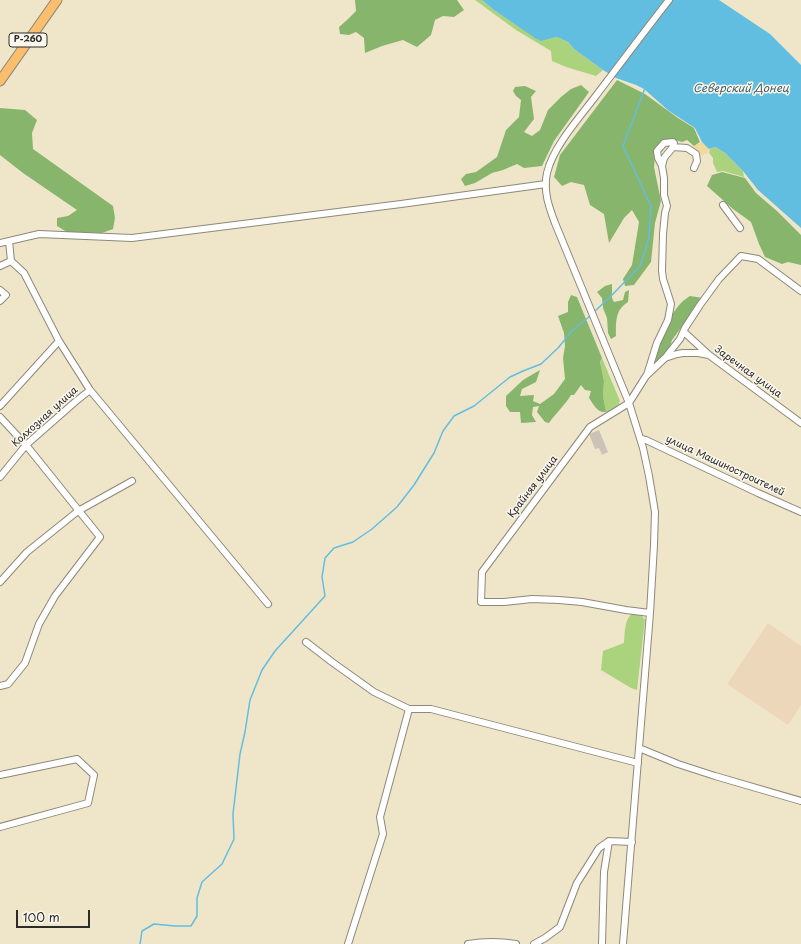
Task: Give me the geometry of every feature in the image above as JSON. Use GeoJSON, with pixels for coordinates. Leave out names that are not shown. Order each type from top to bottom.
{"type":"FeatureCollection","features":[{"type":"Feature","properties":{"kind":"highway","name":"Р-260"},"geometry":{"type":"LineString","coordinates":[[0,81],[57,0]]}},
{"type":"Feature","properties":{"kind":"street"},"geometry":{"type":"LineString","coordinates":[[623,944],[650,614],[655,512],[641,439],[629,403],[555,223],[546,192],[546,184],[547,173],[558,147],[669,0]]}},
{"type":"Feature","properties":{"kind":"street"},"geometry":{"type":"LineString","coordinates":[[646,376],[657,343],[668,320],[671,304],[663,280],[662,271],[663,234],[667,206],[664,195],[662,166],[658,158],[657,151],[661,146],[668,142],[673,142],[673,147],[664,158],[662,166]]}},
{"type":"Feature","properties":{"kind":"street"},"geometry":{"type":"LineString","coordinates":[[673,147],[687,148],[696,154],[697,161],[694,168]]}},
{"type":"Feature","properties":{"kind":"street"},"geometry":{"type":"LineString","coordinates":[[0,243],[38,234],[132,238],[546,184]]}},
{"type":"Feature","properties":{"kind":"street"},"geometry":{"type":"LineString","coordinates":[[724,205],[740,228]]}},
{"type":"Feature","properties":{"kind":"street"},"geometry":{"type":"LineString","coordinates":[[9,242],[11,261],[24,273],[59,341],[90,390],[268,604]]}},
{"type":"Feature","properties":{"kind":"street"},"geometry":{"type":"LineString","coordinates":[[665,358],[680,339],[700,305],[720,279],[741,256],[758,259],[801,291]]}},
{"type":"Feature","properties":{"kind":"street"},"geometry":{"type":"LineString","coordinates":[[0,266],[11,261]]}},
{"type":"Feature","properties":{"kind":"street"},"geometry":{"type":"LineString","coordinates":[[0,290],[6,295],[0,301]]}},
{"type":"Feature","properties":{"kind":"street"},"geometry":{"type":"LineString","coordinates":[[684,332],[709,355]]}},
{"type":"Feature","properties":{"kind":"street"},"geometry":{"type":"LineString","coordinates":[[0,406],[59,341]]}},
{"type":"Feature","properties":{"kind":"street","name":"Заречная улица"},"geometry":{"type":"LineString","coordinates":[[629,403],[646,376],[665,358],[677,354],[698,353],[709,355],[801,423]]}},
{"type":"Feature","properties":{"kind":"street","name":"Колхозная улица"},"geometry":{"type":"LineString","coordinates":[[0,477],[26,446],[90,390]]}},
{"type":"Feature","properties":{"kind":"street","name":"Крайняя улица"},"geometry":{"type":"LineString","coordinates":[[629,403],[590,427],[482,572],[481,602],[504,602],[532,599],[559,600],[582,602],[650,614]]}},
{"type":"Feature","properties":{"kind":"street"},"geometry":{"type":"LineString","coordinates":[[0,417],[26,446],[100,537],[55,596],[39,624],[25,663],[8,684],[0,686]]}},
{"type":"Feature","properties":{"kind":"street","name":"улица Машиностроителей"},"geometry":{"type":"LineString","coordinates":[[641,439],[801,512]]}},
{"type":"Feature","properties":{"kind":"street"},"geometry":{"type":"LineString","coordinates":[[0,582],[28,552],[78,511],[132,480]]}},
{"type":"Feature","properties":{"kind":"street"},"geometry":{"type":"LineString","coordinates":[[306,642],[374,692],[409,709],[431,709],[638,763]]}},
{"type":"Feature","properties":{"kind":"street"},"geometry":{"type":"LineString","coordinates":[[348,944],[383,834],[380,817],[409,709]]}},
{"type":"Feature","properties":{"kind":"street"},"geometry":{"type":"LineString","coordinates":[[639,748],[678,764],[801,801]]}},
{"type":"Feature","properties":{"kind":"street"},"geometry":{"type":"LineString","coordinates":[[0,775],[77,759],[94,775],[88,803],[0,827]]}},
{"type":"Feature","properties":{"kind":"street"},"geometry":{"type":"LineString","coordinates":[[534,944],[560,927],[577,883],[599,848],[609,841],[632,842]]}},
{"type":"Feature","properties":{"kind":"street"},"geometry":{"type":"LineString","coordinates":[[602,944],[604,872],[609,841]]}},
{"type":"Feature","properties":{"kind":"street"},"geometry":{"type":"LineString","coordinates":[[540,944],[545,938]]}},
{"type":"Feature","properties":{"kind":"street"},"geometry":{"type":"LineString","coordinates":[[468,944],[498,941],[516,944]]}},
{"type":"Feature","properties":{"kind":"shaded area"},"geometry":{"type":"Polygon","coordinates":[[[599,430],[608,452],[602,455],[599,448],[595,449],[589,434],[599,430]]]}},
{"type":"Feature","properties":{"kind":"shaded area"},"geometry":{"type":"Polygon","coordinates":[[[768,623],[801,646],[801,705],[788,725],[727,684],[768,623]]]}},
{"type":"Feature","properties":{"kind":"green space"},"geometry":{"type":"Polygon","coordinates":[[[355,0],[457,0],[464,10],[454,17],[443,16],[435,20],[431,35],[417,47],[403,40],[365,53],[364,38],[356,32],[349,35],[340,34],[339,27],[356,11],[355,0]]]}},
{"type":"Feature","properties":{"kind":"green space"},"geometry":{"type":"Polygon","coordinates":[[[475,0],[482,0],[524,30],[560,38],[568,42],[574,49],[603,70],[596,76],[552,61],[551,51],[516,30],[475,0]]]}},
{"type":"Feature","properties":{"kind":"green space"},"geometry":{"type":"Polygon","coordinates":[[[617,80],[645,94],[694,128],[700,142],[694,146],[687,140],[682,142],[672,139],[656,148],[654,167],[661,201],[655,223],[651,262],[634,285],[625,286],[623,279],[632,265],[639,222],[632,210],[624,218],[609,243],[604,214],[590,205],[584,185],[571,182],[562,186],[554,177],[560,155],[617,80]]]}},
{"type":"Feature","properties":{"kind":"green space"},"geometry":{"type":"Polygon","coordinates":[[[581,85],[589,92],[554,141],[542,166],[524,168],[517,164],[492,173],[475,183],[465,186],[461,179],[466,174],[476,172],[497,157],[506,130],[519,117],[521,100],[513,91],[515,87],[525,86],[536,91],[531,97],[534,119],[524,132],[532,136],[540,130],[548,110],[571,89],[581,85]]]}},
{"type":"Feature","properties":{"kind":"green space"},"geometry":{"type":"Polygon","coordinates":[[[0,108],[25,110],[37,120],[32,133],[33,149],[113,206],[115,218],[113,229],[102,233],[67,232],[57,226],[57,218],[68,216],[77,210],[23,173],[0,155],[0,108]]]}},
{"type":"Feature","properties":{"kind":"green space"},"geometry":{"type":"Polygon","coordinates":[[[715,147],[724,152],[743,171],[744,177],[723,171],[717,172],[713,163],[713,158],[709,153],[710,149],[715,147]]]}},
{"type":"Feature","properties":{"kind":"green space"},"geometry":{"type":"Polygon","coordinates":[[[722,172],[745,178],[756,193],[801,235],[801,265],[788,262],[782,264],[765,257],[751,222],[733,209],[707,186],[712,175],[722,172]]]}},
{"type":"Feature","properties":{"kind":"green space"},"geometry":{"type":"Polygon","coordinates":[[[612,284],[612,298],[614,302],[623,300],[625,292],[629,290],[628,302],[618,313],[616,336],[611,339],[608,333],[607,318],[603,308],[602,298],[597,292],[605,286],[612,284]]]}},
{"type":"Feature","properties":{"kind":"green space"},"geometry":{"type":"Polygon","coordinates":[[[571,295],[577,297],[602,358],[600,362],[604,381],[603,396],[606,412],[600,411],[596,408],[589,398],[591,391],[585,390],[581,385],[574,395],[571,395],[549,423],[545,422],[537,412],[539,406],[533,407],[532,415],[536,422],[521,423],[520,412],[510,412],[506,406],[506,396],[523,380],[540,370],[536,382],[522,389],[520,396],[534,395],[533,401],[540,404],[554,394],[565,379],[563,358],[565,346],[564,333],[558,316],[568,312],[568,302],[571,295]]]}},
{"type":"Feature","properties":{"kind":"green space"},"geometry":{"type":"Polygon","coordinates":[[[690,296],[703,298],[672,340],[665,354],[652,365],[664,331],[672,315],[682,302],[690,296]]]}},
{"type":"Feature","properties":{"kind":"green space"},"geometry":{"type":"Polygon","coordinates":[[[602,358],[620,401],[615,409],[606,412],[603,396],[604,381],[600,362],[602,358]]]}},
{"type":"Feature","properties":{"kind":"green space"},"geometry":{"type":"Polygon","coordinates":[[[633,613],[640,615],[645,620],[637,690],[601,670],[603,651],[624,643],[626,622],[633,613]]]}},
{"type":"Feature","properties":{"kind":"sand"},"geometry":{"type":"Polygon","coordinates":[[[702,142],[709,149],[707,154],[702,156],[693,147],[702,142]]]}},
{"type":"Feature","properties":{"kind":"water","name":"Северский Донец"},"geometry":{"type":"Polygon","coordinates":[[[482,0],[719,0],[770,34],[801,65],[801,228],[758,190],[743,171],[724,152],[715,147],[709,149],[702,142],[695,128],[669,111],[644,89],[616,78],[574,49],[568,42],[560,38],[555,37],[541,41],[535,38],[482,0]]]}},
{"type":"Feature","properties":{"kind":"waterway"},"geometry":{"type":"LineString","coordinates":[[594,312],[640,266],[649,238],[651,206],[623,146],[645,88]]}},
{"type":"Feature","properties":{"kind":"waterway"},"geometry":{"type":"LineString","coordinates":[[140,944],[142,931],[154,924],[191,926],[197,916],[197,898],[202,882],[222,864],[234,839],[233,814],[240,754],[250,700],[262,670],[275,651],[325,596],[322,577],[325,558],[334,548],[353,542],[372,529],[397,507],[414,485],[434,453],[443,431],[454,416],[474,406],[510,377],[541,364],[558,348],[572,331],[590,316]]}}]}
